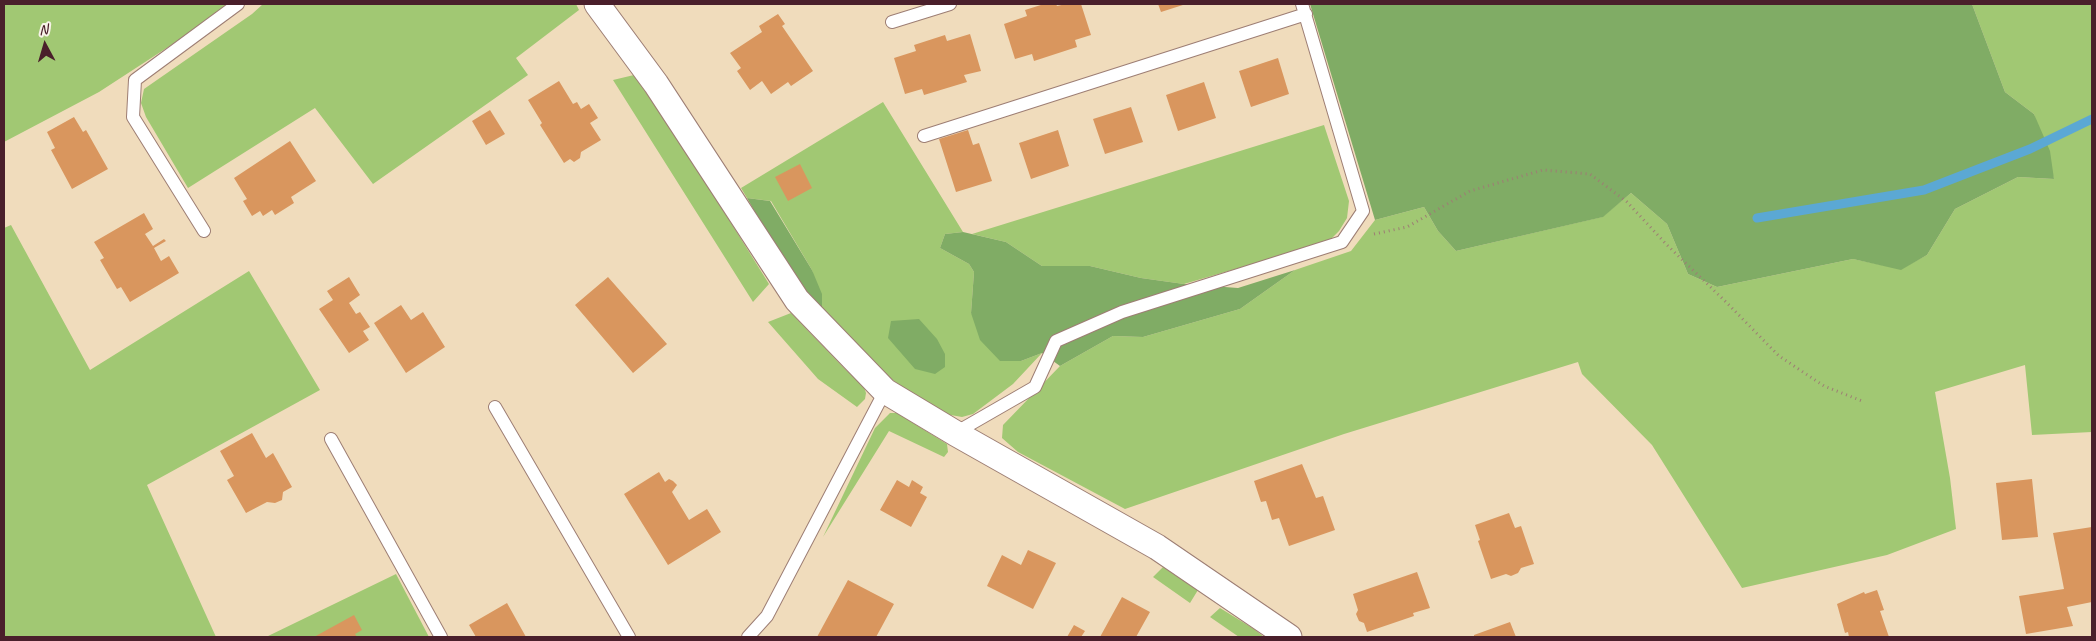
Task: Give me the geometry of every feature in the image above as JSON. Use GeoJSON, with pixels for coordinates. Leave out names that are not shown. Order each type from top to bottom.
{"type":"FeatureCollection","features":[{"type":"Feature","properties":{"kind":"street"},"geometry":{"type":"LineString","coordinates":[[597,4],[656,84],[798,300],[885,391],[1156,547],[1289,637]]}},
{"type":"Feature","properties":{"kind":"lane"},"geometry":{"type":"LineString","coordinates":[[204,231],[133,117],[134,80],[238,4]]}},
{"type":"Feature","properties":{"kind":"lane"},"geometry":{"type":"LineString","coordinates":[[892,22],[950,4]]}},
{"type":"Feature","properties":{"kind":"lane"},"geometry":{"type":"LineString","coordinates":[[924,136],[1304,9],[1363,211],[1342,242],[1122,312],[1056,341],[1034,387],[955,433]]}},
{"type":"Feature","properties":{"kind":"lane"},"geometry":{"type":"LineString","coordinates":[[748,637],[767,616],[885,391]]}},
{"type":"Feature","properties":{"kind":"lane"},"geometry":{"type":"LineString","coordinates":[[494,407],[630,637]]}},
{"type":"Feature","properties":{"kind":"lane"},"geometry":{"type":"LineString","coordinates":[[331,439],[441,637]]}},
{"type":"Feature","properties":{"kind":"path"},"geometry":{"type":"LineString","coordinates":[[1342,242],[1407,227],[1470,191],[1543,170],[1590,174],[1627,202],[1667,246],[1727,302],[1779,356],[1824,386],[1862,402]]}},
{"type":"Feature","properties":{"kind":"green space"},"geometry":{"type":"Polygon","coordinates":[[[4,4],[231,4],[99,92],[4,142],[4,4]]]}},
{"type":"Feature","properties":{"kind":"green space"},"geometry":{"type":"Polygon","coordinates":[[[263,4],[576,4],[579,10],[516,58],[528,75],[373,184],[315,108],[188,188],[146,117],[141,103],[144,89],[252,14],[263,4]]]}},
{"type":"Feature","properties":{"kind":"green space"},"geometry":{"type":"Polygon","coordinates":[[[1310,4],[1972,4],[2005,92],[2034,114],[2050,151],[2054,179],[2018,177],[1955,209],[1927,255],[1901,270],[1853,259],[1717,287],[1688,274],[1667,224],[1631,193],[1603,217],[1456,251],[1438,231],[1424,207],[1375,220],[1310,4]]]}},
{"type":"Feature","properties":{"kind":"green space"},"geometry":{"type":"Polygon","coordinates":[[[1972,4],[2092,4],[2092,432],[2032,435],[2025,365],[1935,392],[1950,478],[1956,529],[1887,555],[1742,588],[1652,445],[1582,374],[1578,362],[1344,434],[1125,509],[1018,452],[1002,438],[1003,425],[1060,366],[1113,336],[1143,337],[1240,309],[1295,270],[1351,251],[1375,220],[1424,207],[1438,231],[1456,251],[1602,217],[1631,193],[1667,224],[1688,274],[1717,287],[1853,259],[1901,269],[1927,255],[1955,209],[2018,177],[2054,179],[2034,114],[2005,92],[1972,4]]]}},
{"type":"Feature","properties":{"kind":"green space"},"geometry":{"type":"Polygon","coordinates":[[[634,75],[687,152],[769,284],[753,302],[613,80],[634,75]]]}},
{"type":"Feature","properties":{"kind":"green space"},"geometry":{"type":"Polygon","coordinates":[[[883,102],[963,232],[945,234],[940,248],[969,264],[974,272],[971,313],[1021,361],[1042,353],[1013,384],[973,414],[962,417],[945,414],[922,403],[875,366],[822,315],[812,270],[771,201],[747,198],[741,188],[883,102]]]}},
{"type":"Feature","properties":{"kind":"green space"},"geometry":{"type":"Polygon","coordinates":[[[1324,125],[1349,201],[1347,218],[1339,231],[1328,242],[1184,284],[1141,278],[1090,266],[1042,266],[1006,242],[972,234],[1324,125]]]}},
{"type":"Feature","properties":{"kind":"green space"},"geometry":{"type":"Polygon","coordinates":[[[747,198],[770,201],[812,270],[822,294],[822,315],[793,279],[747,198]]]}},
{"type":"Feature","properties":{"kind":"green space"},"geometry":{"type":"Polygon","coordinates":[[[11,225],[90,370],[249,271],[320,390],[147,485],[216,637],[4,637],[4,228],[11,225]]]}},
{"type":"Feature","properties":{"kind":"green space"},"geometry":{"type":"Polygon","coordinates":[[[963,232],[1006,242],[1042,266],[1090,266],[1141,278],[1184,284],[1238,288],[1295,270],[1240,309],[1143,337],[1113,336],[1060,366],[1042,353],[1021,361],[1000,361],[980,340],[971,313],[974,272],[969,264],[940,248],[945,234],[963,232]]]}},
{"type":"Feature","properties":{"kind":"green space"},"geometry":{"type":"Polygon","coordinates":[[[791,313],[846,370],[863,384],[866,393],[865,399],[857,407],[818,379],[768,322],[791,313]]]}},
{"type":"Feature","properties":{"kind":"green space"},"geometry":{"type":"Polygon","coordinates":[[[919,319],[937,339],[945,354],[945,367],[935,374],[915,369],[888,338],[891,321],[919,319]]]}},
{"type":"Feature","properties":{"kind":"green space"},"geometry":{"type":"Polygon","coordinates":[[[890,413],[897,413],[947,444],[948,452],[944,457],[889,431],[823,537],[875,428],[890,413]]]}},
{"type":"Feature","properties":{"kind":"green space"},"geometry":{"type":"Polygon","coordinates":[[[1163,567],[1198,590],[1190,603],[1153,577],[1163,567]]]}},
{"type":"Feature","properties":{"kind":"green space"},"geometry":{"type":"Polygon","coordinates":[[[396,574],[429,637],[266,637],[396,574]]]}},
{"type":"Feature","properties":{"kind":"green space"},"geometry":{"type":"Polygon","coordinates":[[[1220,608],[1264,637],[1239,637],[1210,617],[1220,608]]]}},
{"type":"Feature","properties":{"kind":"building"},"geometry":{"type":"Polygon","coordinates":[[[1044,4],[1056,4],[1057,6],[1081,4],[1091,35],[1075,40],[1077,47],[1034,61],[1032,54],[1015,59],[1004,24],[1027,16],[1025,10],[1044,4]]]}},
{"type":"Feature","properties":{"kind":"building"},"geometry":{"type":"Polygon","coordinates":[[[1158,4],[1186,4],[1161,12],[1158,4]]]}},
{"type":"Feature","properties":{"kind":"building"},"geometry":{"type":"Polygon","coordinates":[[[778,14],[785,24],[782,26],[813,71],[791,86],[788,82],[771,94],[762,81],[750,90],[737,71],[741,68],[730,53],[762,32],[759,26],[778,14]]]}},
{"type":"Feature","properties":{"kind":"building"},"geometry":{"type":"Polygon","coordinates":[[[970,34],[981,71],[964,75],[967,82],[924,95],[922,89],[905,94],[894,58],[916,51],[914,45],[945,35],[947,41],[970,34]]]}},
{"type":"Feature","properties":{"kind":"building"},"geometry":{"type":"Polygon","coordinates":[[[1278,58],[1289,94],[1251,107],[1239,71],[1278,58]]]}},
{"type":"Feature","properties":{"kind":"building"},"geometry":{"type":"Polygon","coordinates":[[[559,81],[573,104],[577,102],[581,109],[589,104],[598,118],[590,123],[601,140],[581,152],[580,158],[574,162],[570,159],[564,163],[540,125],[542,123],[528,100],[559,81]]]}},
{"type":"Feature","properties":{"kind":"building"},"geometry":{"type":"Polygon","coordinates":[[[1204,82],[1216,118],[1178,131],[1166,95],[1204,82]]]}},
{"type":"Feature","properties":{"kind":"building"},"geometry":{"type":"Polygon","coordinates":[[[1131,107],[1143,142],[1105,154],[1093,119],[1131,107]]]}},
{"type":"Feature","properties":{"kind":"building"},"geometry":{"type":"Polygon","coordinates":[[[490,110],[505,134],[486,145],[472,121],[490,110]]]}},
{"type":"Feature","properties":{"kind":"building"},"geometry":{"type":"Polygon","coordinates":[[[74,117],[83,132],[86,130],[108,169],[72,189],[51,150],[55,148],[47,132],[74,117]]]}},
{"type":"Feature","properties":{"kind":"building"},"geometry":{"type":"Polygon","coordinates":[[[968,130],[973,145],[979,143],[992,181],[956,192],[939,139],[968,130]]]}},
{"type":"Feature","properties":{"kind":"building"},"geometry":{"type":"Polygon","coordinates":[[[1058,130],[1069,166],[1031,179],[1019,143],[1058,130]]]}},
{"type":"Feature","properties":{"kind":"building"},"geometry":{"type":"Polygon","coordinates":[[[290,141],[316,181],[291,197],[294,203],[275,215],[272,210],[263,216],[260,211],[252,216],[243,201],[247,199],[234,178],[290,141]]]}},
{"type":"Feature","properties":{"kind":"building"},"geometry":{"type":"Polygon","coordinates":[[[800,164],[812,188],[788,201],[775,177],[800,164]]]}},
{"type":"Feature","properties":{"kind":"building"},"geometry":{"type":"Polygon","coordinates":[[[144,213],[153,229],[145,234],[153,246],[164,239],[166,241],[154,248],[161,261],[169,256],[179,273],[130,302],[121,287],[117,289],[100,260],[104,258],[94,242],[144,213]]]}},
{"type":"Feature","properties":{"kind":"building"},"geometry":{"type":"Polygon","coordinates":[[[349,277],[360,295],[349,303],[356,314],[360,312],[370,327],[363,331],[369,340],[349,353],[319,309],[333,300],[327,291],[349,277]]]}},
{"type":"Feature","properties":{"kind":"building"},"geometry":{"type":"Polygon","coordinates":[[[608,277],[667,344],[633,373],[575,305],[608,277]]]}},
{"type":"Feature","properties":{"kind":"building"},"geometry":{"type":"Polygon","coordinates":[[[401,305],[411,320],[423,312],[445,347],[406,373],[374,323],[401,305]]]}},
{"type":"Feature","properties":{"kind":"building"},"geometry":{"type":"Polygon","coordinates":[[[252,433],[266,458],[273,453],[292,487],[283,492],[282,500],[275,503],[267,502],[246,513],[227,480],[234,476],[220,451],[252,433]]]}},
{"type":"Feature","properties":{"kind":"building"},"geometry":{"type":"Polygon","coordinates":[[[1302,464],[1316,498],[1323,496],[1335,530],[1289,546],[1279,518],[1272,520],[1266,501],[1261,502],[1254,481],[1302,464]]]}},
{"type":"Feature","properties":{"kind":"building"},"geometry":{"type":"Polygon","coordinates":[[[659,472],[665,482],[669,479],[677,485],[672,492],[689,520],[707,509],[721,532],[668,565],[624,494],[659,472]]]}},
{"type":"Feature","properties":{"kind":"building"},"geometry":{"type":"Polygon","coordinates":[[[2032,479],[2038,537],[2002,540],[1996,483],[2032,479]]]}},
{"type":"Feature","properties":{"kind":"building"},"geometry":{"type":"Polygon","coordinates":[[[897,480],[909,487],[912,480],[923,487],[920,493],[927,497],[911,527],[880,510],[897,480]]]}},
{"type":"Feature","properties":{"kind":"building"},"geometry":{"type":"Polygon","coordinates":[[[1509,513],[1515,528],[1521,526],[1534,564],[1521,568],[1518,573],[1511,576],[1506,574],[1491,579],[1478,541],[1480,540],[1475,525],[1509,513]]]}},
{"type":"Feature","properties":{"kind":"building"},"geometry":{"type":"Polygon","coordinates":[[[2092,527],[2092,602],[2067,607],[2073,626],[2026,634],[2019,596],[2064,589],[2053,533],[2092,527]]]}},
{"type":"Feature","properties":{"kind":"building"},"geometry":{"type":"Polygon","coordinates":[[[1028,550],[1056,563],[1033,609],[987,586],[1002,555],[1021,565],[1028,550]]]}},
{"type":"Feature","properties":{"kind":"building"},"geometry":{"type":"Polygon","coordinates":[[[1417,572],[1430,608],[1413,613],[1414,616],[1367,632],[1364,623],[1359,621],[1356,614],[1358,610],[1353,594],[1417,572]]]}},
{"type":"Feature","properties":{"kind":"building"},"geometry":{"type":"Polygon","coordinates":[[[848,580],[894,604],[881,628],[876,637],[817,637],[848,580]]]}},
{"type":"Feature","properties":{"kind":"building"},"geometry":{"type":"Polygon","coordinates":[[[1877,590],[1884,610],[1880,611],[1889,637],[1849,637],[1848,632],[1845,633],[1837,604],[1864,592],[1865,594],[1877,590]]]}},
{"type":"Feature","properties":{"kind":"building"},"geometry":{"type":"Polygon","coordinates":[[[1122,597],[1150,612],[1136,637],[1100,637],[1122,597]]]}},
{"type":"Feature","properties":{"kind":"building"},"geometry":{"type":"Polygon","coordinates":[[[507,603],[526,637],[476,637],[469,625],[507,603]]]}},
{"type":"Feature","properties":{"kind":"building"},"geometry":{"type":"Polygon","coordinates":[[[354,615],[362,630],[355,634],[357,637],[314,637],[354,615]]]}},
{"type":"Feature","properties":{"kind":"building"},"geometry":{"type":"Polygon","coordinates":[[[1510,622],[1516,637],[1474,637],[1474,635],[1510,622]]]}},
{"type":"Feature","properties":{"kind":"building"},"geometry":{"type":"Polygon","coordinates":[[[1074,625],[1085,631],[1081,637],[1067,637],[1074,625]]]}},
{"type":"Feature","properties":{"kind":"waterway"},"geometry":{"type":"LineString","coordinates":[[1757,218],[1924,190],[2030,149],[2092,119]]}}]}
